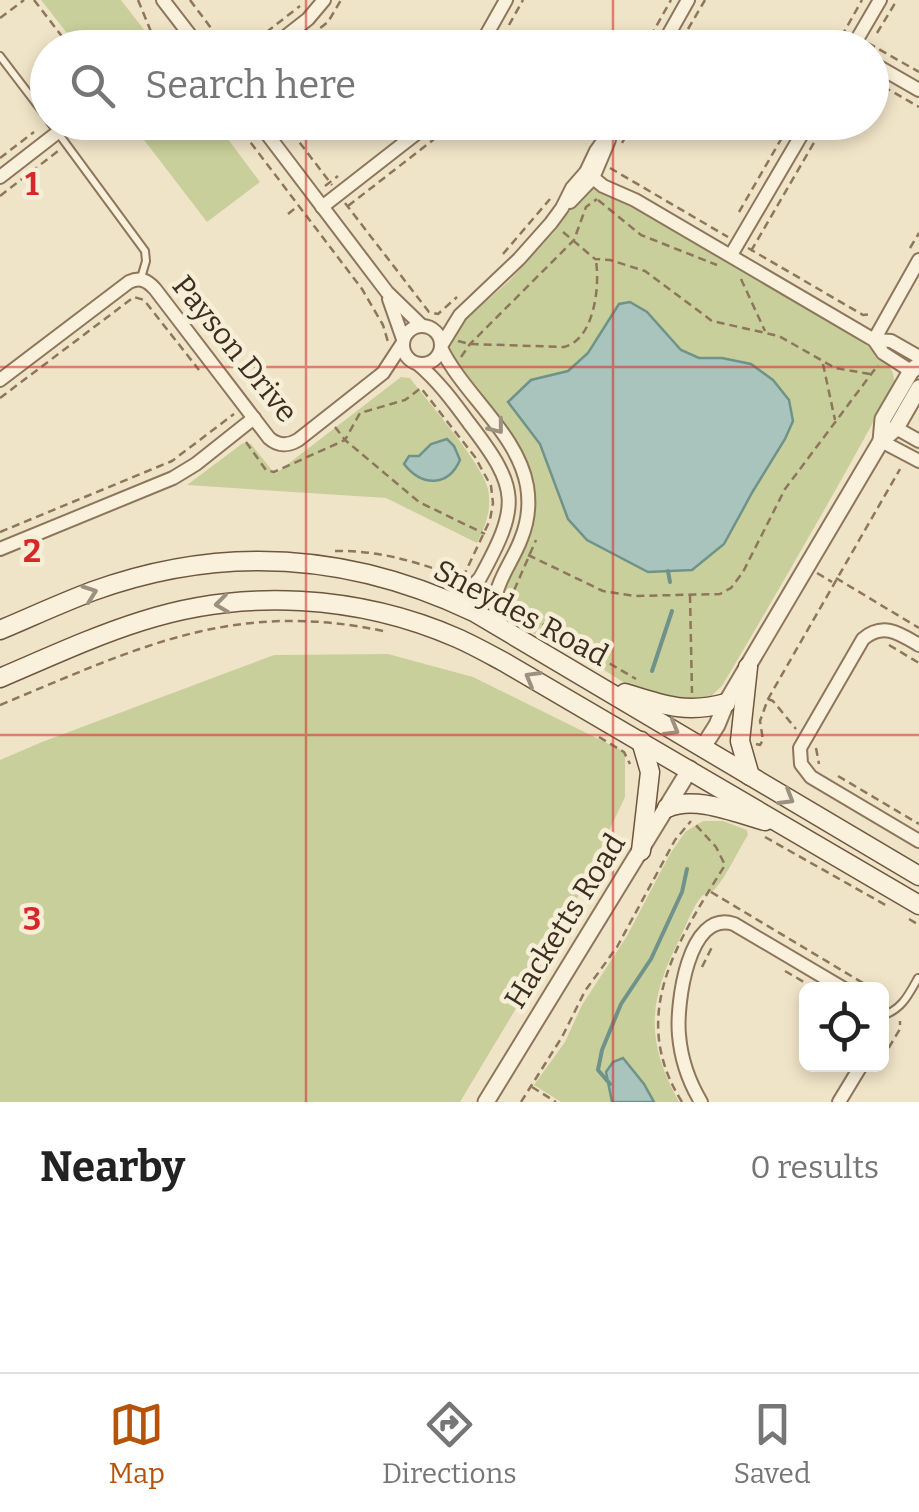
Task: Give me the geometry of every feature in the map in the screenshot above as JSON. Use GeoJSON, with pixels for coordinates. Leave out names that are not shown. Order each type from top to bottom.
{"type":"FeatureCollection","features":[{"type":"Feature","properties":{"kind":"main road","name":"Sneydes Road"},"geometry":{"type":"LineString","coordinates":[[0,630],[93,591],[176,568],[212,563],[293,562],[353,569],[404,582],[447,599],[501,628],[919,876]]}},
{"type":"Feature","properties":{"kind":"main road","name":"Sneydes Road"},"geometry":{"type":"LineString","coordinates":[[0,678],[141,621],[244,601],[303,600],[409,620],[458,638],[642,741],[785,826],[912,911]]}},
{"type":"Feature","properties":{"kind":"main road"},"geometry":{"type":"LineString","coordinates":[[748,667],[740,741],[750,776]]}},
{"type":"Feature","properties":{"kind":"main road"},"geometry":{"type":"LineString","coordinates":[[596,684],[679,708],[705,709],[726,703]]}},
{"type":"Feature","properties":{"kind":"main road"},"geometry":{"type":"LineString","coordinates":[[641,851],[650,772],[642,741]]}},
{"type":"Feature","properties":{"kind":"main road"},"geometry":{"type":"LineString","coordinates":[[690,770],[704,747]]}},
{"type":"Feature","properties":{"kind":"main road"},"geometry":{"type":"LineString","coordinates":[[667,808],[678,803],[696,804],[785,826]]}},
{"type":"Feature","properties":{"kind":"street"},"geometry":{"type":"LineString","coordinates":[[163,0],[186,30]]}},
{"type":"Feature","properties":{"kind":"street"},"geometry":{"type":"LineString","coordinates":[[294,30],[324,0]]}},
{"type":"Feature","properties":{"kind":"street"},"geometry":{"type":"LineString","coordinates":[[489,30],[506,0]]}},
{"type":"Feature","properties":{"kind":"street"},"geometry":{"type":"LineString","coordinates":[[671,30],[688,0]]}},
{"type":"Feature","properties":{"kind":"street"},"geometry":{"type":"LineString","coordinates":[[868,30],[880,0]]}},
{"type":"Feature","properties":{"kind":"street"},"geometry":{"type":"LineString","coordinates":[[889,73],[919,90]]}},
{"type":"Feature","properties":{"kind":"street"},"geometry":{"type":"LineString","coordinates":[[0,177],[36,140]]}},
{"type":"Feature","properties":{"kind":"street"},"geometry":{"type":"LineString","coordinates":[[272,140],[387,292],[436,332],[454,372],[521,462],[529,503],[524,530],[495,595],[494,614],[501,628]]}},
{"type":"Feature","properties":{"kind":"street"},"geometry":{"type":"LineString","coordinates":[[322,207],[343,200],[411,140]]}},
{"type":"Feature","properties":{"kind":"street"},"geometry":{"type":"LineString","coordinates":[[605,140],[596,151],[601,173],[617,194],[735,249],[874,340],[884,353],[917,367]]}},
{"type":"Feature","properties":{"kind":"street"},"geometry":{"type":"LineString","coordinates":[[735,249],[798,140]]}},
{"type":"Feature","properties":{"kind":"street"},"geometry":{"type":"LineString","coordinates":[[415,362],[432,360],[460,315],[551,223],[572,188],[601,173]]}},
{"type":"Feature","properties":{"kind":"street"},"geometry":{"type":"LineString","coordinates":[[874,340],[919,260]]}},
{"type":"Feature","properties":{"kind":"street","name":"Payson Drive"},"geometry":{"type":"LineString","coordinates":[[0,380],[129,282],[141,279],[154,288],[273,441],[286,445],[383,373],[403,342]]}},
{"type":"Feature","properties":{"kind":"street"},"geometry":{"type":"LineString","coordinates":[[387,292],[406,356],[435,378],[493,454],[508,492],[507,520],[485,568],[474,585],[447,599]]}},
{"type":"Feature","properties":{"kind":"street"},"geometry":{"type":"LineString","coordinates":[[403,342],[412,328],[437,325],[460,315]]}},
{"type":"Feature","properties":{"kind":"street"},"geometry":{"type":"LineString","coordinates":[[874,340],[891,341],[917,367]]}},
{"type":"Feature","properties":{"kind":"street","name":"Payson Drive"},"geometry":{"type":"LineString","coordinates":[[383,373],[415,362]]}},
{"type":"Feature","properties":{"kind":"street"},"geometry":{"type":"LineString","coordinates":[[704,747],[881,441],[917,367]]}},
{"type":"Feature","properties":{"kind":"street"},"geometry":{"type":"LineString","coordinates":[[889,424],[919,388]]}},
{"type":"Feature","properties":{"kind":"street"},"geometry":{"type":"LineString","coordinates":[[0,549],[173,478],[254,418]]}},
{"type":"Feature","properties":{"kind":"street"},"geometry":{"type":"LineString","coordinates":[[889,424],[919,441]]}},
{"type":"Feature","properties":{"kind":"street"},"geometry":{"type":"LineString","coordinates":[[881,441],[919,461]]}},
{"type":"Feature","properties":{"kind":"street"},"geometry":{"type":"LineString","coordinates":[[919,645],[883,629],[863,639],[813,739],[800,753],[807,773],[919,841]]}},
{"type":"Feature","properties":{"kind":"street","name":"Hacketts Road"},"geometry":{"type":"LineString","coordinates":[[486,1102],[690,770]]}},
{"type":"Feature","properties":{"kind":"street"},"geometry":{"type":"LineString","coordinates":[[702,1102],[682,1055],[679,1000],[688,965],[702,934],[712,924],[725,921],[737,925],[831,982]]}},
{"type":"Feature","properties":{"kind":"street"},"geometry":{"type":"LineString","coordinates":[[839,1102],[857,1072]]}},
{"type":"Feature","properties":{"kind":"lane"},"geometry":{"type":"LineString","coordinates":[[0,56],[30,97]]}},
{"type":"Feature","properties":{"kind":"lane"},"geometry":{"type":"LineString","coordinates":[[62,140],[145,251],[141,279]]}},
{"type":"Feature","properties":{"kind":"lane"},"geometry":{"type":"LineString","coordinates":[[889,1013],[902,1005],[918,978]]}},
{"type":"Feature","properties":{"kind":"path"},"geometry":{"type":"LineString","coordinates":[[0,18],[24,0]]}},
{"type":"Feature","properties":{"kind":"path"},"geometry":{"type":"LineString","coordinates":[[34,0],[57,30]]}},
{"type":"Feature","properties":{"kind":"path"},"geometry":{"type":"LineString","coordinates":[[138,0],[151,30]]}},
{"type":"Feature","properties":{"kind":"path"},"geometry":{"type":"LineString","coordinates":[[190,0],[212,30]]}},
{"type":"Feature","properties":{"kind":"path"},"geometry":{"type":"LineString","coordinates":[[654,30],[671,0]]}},
{"type":"Feature","properties":{"kind":"path"},"geometry":{"type":"LineString","coordinates":[[688,30],[705,0]]}},
{"type":"Feature","properties":{"kind":"path"},"geometry":{"type":"LineString","coordinates":[[845,30],[862,0]]}},
{"type":"Feature","properties":{"kind":"path"},"geometry":{"type":"LineString","coordinates":[[874,30],[897,0]]}},
{"type":"Feature","properties":{"kind":"path"},"geometry":{"type":"LineString","coordinates":[[269,30],[305,2]]}},
{"type":"Feature","properties":{"kind":"path"},"geometry":{"type":"LineString","coordinates":[[889,57],[919,72]]}},
{"type":"Feature","properties":{"kind":"path"},"geometry":{"type":"LineString","coordinates":[[889,90],[919,107]]}},
{"type":"Feature","properties":{"kind":"path"},"geometry":{"type":"LineString","coordinates":[[0,158],[30,136]]}},
{"type":"Feature","properties":{"kind":"path"},"geometry":{"type":"LineString","coordinates":[[0,196],[74,140]]}},
{"type":"Feature","properties":{"kind":"path"},"geometry":{"type":"LineString","coordinates":[[249,140],[362,288],[384,334]]}},
{"type":"Feature","properties":{"kind":"path"},"geometry":{"type":"LineString","coordinates":[[298,140],[429,312],[438,314],[458,296]]}},
{"type":"Feature","properties":{"kind":"path"},"geometry":{"type":"LineString","coordinates":[[343,200],[433,140]]}},
{"type":"Feature","properties":{"kind":"path"},"geometry":{"type":"LineString","coordinates":[[735,219],[781,140]]}},
{"type":"Feature","properties":{"kind":"path"},"geometry":{"type":"LineString","coordinates":[[752,250],[816,140]]}},
{"type":"Feature","properties":{"kind":"path"},"geometry":{"type":"LineString","coordinates":[[601,173],[735,249],[752,250],[864,315],[872,314],[884,322]]}},
{"type":"Feature","properties":{"kind":"path"},"geometry":{"type":"LineString","coordinates":[[496,262],[558,188]]}},
{"type":"Feature","properties":{"kind":"path"},"geometry":{"type":"LineString","coordinates":[[462,356],[574,240],[584,209],[597,199],[641,235],[727,270]]}},
{"type":"Feature","properties":{"kind":"path"},"geometry":{"type":"LineString","coordinates":[[551,223],[596,259],[645,271],[712,321],[779,336],[835,368],[872,374]]}},
{"type":"Feature","properties":{"kind":"path"},"geometry":{"type":"LineString","coordinates":[[470,344],[576,344],[595,304],[596,259]]}},
{"type":"Feature","properties":{"kind":"path"},"geometry":{"type":"LineString","coordinates":[[738,276],[765,332]]}},
{"type":"Feature","properties":{"kind":"path"},"geometry":{"type":"LineString","coordinates":[[0,398],[134,298],[144,300],[200,372]]}},
{"type":"Feature","properties":{"kind":"path"},"geometry":{"type":"LineString","coordinates":[[530,556],[603,591],[634,596],[726,592],[736,583],[784,489],[884,353]]}},
{"type":"Feature","properties":{"kind":"path"},"geometry":{"type":"LineString","coordinates":[[823,361],[836,421]]}},
{"type":"Feature","properties":{"kind":"path"},"geometry":{"type":"LineString","coordinates":[[421,388],[488,479],[493,503],[490,520],[462,579]]}},
{"type":"Feature","properties":{"kind":"path"},"geometry":{"type":"LineString","coordinates":[[0,532],[172,461],[244,406]]}},
{"type":"Feature","properties":{"kind":"path"},"geometry":{"type":"LineString","coordinates":[[327,418],[345,440],[418,502],[484,534]]}},
{"type":"Feature","properties":{"kind":"path"},"geometry":{"type":"LineString","coordinates":[[750,743],[760,744],[763,740],[760,721],[768,698],[904,462],[903,453]]}},
{"type":"Feature","properties":{"kind":"path"},"geometry":{"type":"LineString","coordinates":[[836,578],[919,628]]}},
{"type":"Feature","properties":{"kind":"path"},"geometry":{"type":"LineString","coordinates":[[690,595],[692,696]]}},
{"type":"Feature","properties":{"kind":"path"},"geometry":{"type":"LineString","coordinates":[[0,705],[137,648],[216,626],[306,621],[398,634]]}},
{"type":"Feature","properties":{"kind":"path"},"geometry":{"type":"LineString","coordinates":[[885,643],[919,663]]}},
{"type":"Feature","properties":{"kind":"path"},"geometry":{"type":"LineString","coordinates":[[768,698],[795,728],[813,739],[820,765]]}},
{"type":"Feature","properties":{"kind":"path"},"geometry":{"type":"LineString","coordinates":[[592,731],[626,755],[632,768]]}},
{"type":"Feature","properties":{"kind":"path"},"geometry":{"type":"LineString","coordinates":[[836,775],[919,824]]}},
{"type":"Feature","properties":{"kind":"path"},"geometry":{"type":"LineString","coordinates":[[521,1102],[562,1038],[585,990],[616,947],[675,840],[692,819],[700,818]]}},
{"type":"Feature","properties":{"kind":"path"},"geometry":{"type":"LineString","coordinates":[[762,836],[889,908]]}},
{"type":"Feature","properties":{"kind":"path"},"geometry":{"type":"LineString","coordinates":[[708,891],[860,982]]}},
{"type":"Feature","properties":{"kind":"path"},"geometry":{"type":"LineString","coordinates":[[912,911],[919,924]]}},
{"type":"Feature","properties":{"kind":"path"},"geometry":{"type":"LineString","coordinates":[[700,974],[716,940]]}},
{"type":"Feature","properties":{"kind":"path"},"geometry":{"type":"LineString","coordinates":[[772,964],[802,982]]}},
{"type":"Feature","properties":{"kind":"path"},"geometry":{"type":"LineString","coordinates":[[889,1002],[896,1010],[900,1028],[889,1048]]}},
{"type":"Feature","properties":{"kind":"path"},"geometry":{"type":"LineString","coordinates":[[531,1086],[556,1102]]}},
{"type":"Feature","properties":{"kind":"green space"},"geometry":{"type":"Polygon","coordinates":[[[41,0],[121,0],[144,30],[65,30],[41,0]]]}},
{"type":"Feature","properties":{"kind":"green space"},"geometry":{"type":"Polygon","coordinates":[[[144,140],[229,140],[260,182],[207,222],[144,140]]]}},
{"type":"Feature","properties":{"kind":"green space"},"geometry":{"type":"Polygon","coordinates":[[[595,188],[852,335],[880,356],[894,376],[894,384],[852,460],[722,686],[708,699],[692,704],[634,689],[574,651],[502,614],[499,598],[532,487],[452,362],[447,347],[455,329],[509,281],[555,231],[582,194],[595,188]]]}},
{"type":"Feature","properties":{"kind":"green space"},"geometry":{"type":"Polygon","coordinates":[[[401,377],[410,378],[484,478],[489,510],[477,543],[386,498],[187,485],[243,443],[251,444],[275,474],[401,377]]]}},
{"type":"Feature","properties":{"kind":"green space"},"geometry":{"type":"Polygon","coordinates":[[[388,654],[473,677],[625,752],[625,797],[560,935],[460,1102],[0,1102],[0,760],[274,655],[388,654]]]}},
{"type":"Feature","properties":{"kind":"green space"},"geometry":{"type":"Polygon","coordinates":[[[703,821],[723,821],[747,830],[748,835],[720,883],[696,905],[662,981],[656,1039],[660,1059],[679,1102],[561,1102],[534,1085],[565,1042],[582,1005],[627,936],[670,854],[685,832],[703,821]]]}},
{"type":"Feature","properties":{"kind":"water"},"geometry":{"type":"Polygon","coordinates":[[[630,302],[647,312],[681,350],[699,358],[751,364],[773,380],[789,400],[793,421],[785,439],[724,544],[692,570],[648,572],[587,540],[568,519],[540,444],[508,402],[531,380],[568,371],[588,353],[619,304],[630,302]]]}},
{"type":"Feature","properties":{"kind":"water"},"geometry":{"type":"Polygon","coordinates":[[[447,439],[460,460],[449,475],[426,480],[404,464],[409,456],[419,456],[431,444],[447,439]]]}},
{"type":"Feature","properties":{"kind":"water"},"geometry":{"type":"Polygon","coordinates":[[[623,1058],[654,1102],[612,1102],[606,1072],[613,1062],[623,1058]]]}},
{"type":"Feature","properties":{"kind":"waterway"},"geometry":{"type":"LineString","coordinates":[[668,571],[670,582]]}},
{"type":"Feature","properties":{"kind":"waterway"},"geometry":{"type":"LineString","coordinates":[[652,671],[672,611]]}},
{"type":"Feature","properties":{"kind":"waterway"},"geometry":{"type":"LineString","coordinates":[[610,1084],[598,1070],[602,1050],[621,1004],[651,959],[682,892],[687,869]]}}]}
